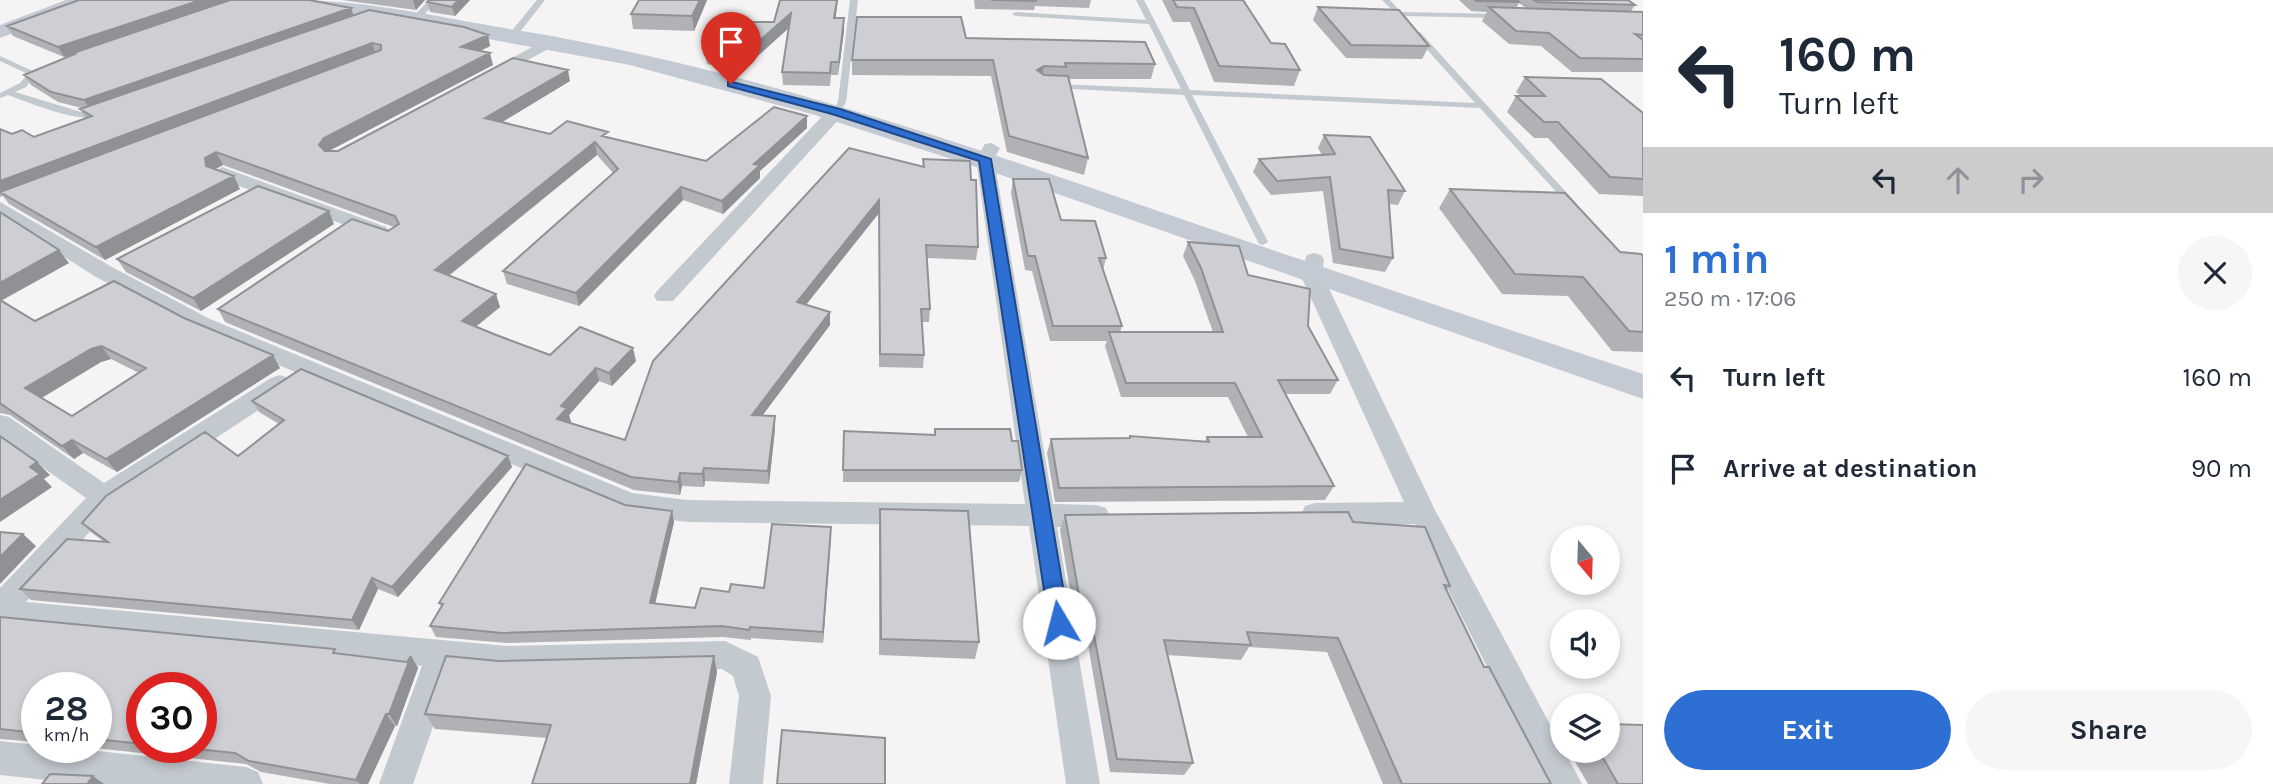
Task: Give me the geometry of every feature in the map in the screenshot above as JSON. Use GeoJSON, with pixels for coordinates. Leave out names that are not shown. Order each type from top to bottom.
{"type":"FeatureCollection","features":[{"type":"Feature","properties":{"kind":"street"},"geometry":{"type":"LineString","coordinates":[[303,0],[370,17],[423,12]]}},
{"type":"Feature","properties":{"kind":"street"},"geometry":{"type":"LineString","coordinates":[[337,0],[423,12],[553,41],[660,60]]}},
{"type":"Feature","properties":{"kind":"street"},"geometry":{"type":"LineString","coordinates":[[0,32],[77,1]]}},
{"type":"Feature","properties":{"kind":"street"},"geometry":{"type":"LineString","coordinates":[[517,31],[580,37],[839,107],[1263,242],[1312,266],[1423,513],[1566,784]]}},
{"type":"Feature","properties":{"kind":"street"},"geometry":{"type":"LineString","coordinates":[[468,86],[553,41]]}},
{"type":"Feature","properties":{"kind":"street"},"geometry":{"type":"LineString","coordinates":[[665,296],[839,107]]}},
{"type":"Feature","properties":{"kind":"street"},"geometry":{"type":"LineString","coordinates":[[988,154],[1487,326],[1643,387]]}},
{"type":"Feature","properties":{"kind":"street"},"geometry":{"type":"LineString","coordinates":[[988,154],[1083,784]]}},
{"type":"Feature","properties":{"kind":"street"},"geometry":{"type":"LineString","coordinates":[[222,173],[392,235]]}},
{"type":"Feature","properties":{"kind":"street"},"geometry":{"type":"LineString","coordinates":[[236,201],[260,189]]}},
{"type":"Feature","properties":{"kind":"street"},"geometry":{"type":"LineString","coordinates":[[4,203],[104,272],[202,324],[629,503],[655,508],[1124,516]]}},
{"type":"Feature","properties":{"kind":"street"},"geometry":{"type":"LineString","coordinates":[[330,238],[353,223]]}},
{"type":"Feature","properties":{"kind":"street"},"geometry":{"type":"LineString","coordinates":[[104,272],[128,259]]}},
{"type":"Feature","properties":{"kind":"street"},"geometry":{"type":"LineString","coordinates":[[202,324],[225,308]]}},
{"type":"Feature","properties":{"kind":"street"},"geometry":{"type":"LineString","coordinates":[[1487,326],[1643,371]]}},
{"type":"Feature","properties":{"kind":"street"},"geometry":{"type":"LineString","coordinates":[[0,611],[104,497],[304,369]]}},
{"type":"Feature","properties":{"kind":"street"},"geometry":{"type":"LineString","coordinates":[[0,424],[104,497]]}},
{"type":"Feature","properties":{"kind":"street"},"geometry":{"type":"LineString","coordinates":[[1287,514],[1423,513]]}},
{"type":"Feature","properties":{"kind":"street"},"geometry":{"type":"LineString","coordinates":[[0,611],[507,660],[725,654],[747,667],[755,696],[746,784]]}},
{"type":"Feature","properties":{"kind":"street"},"geometry":{"type":"LineString","coordinates":[[396,784],[442,655]]}},
{"type":"Feature","properties":{"kind":"street"},"geometry":{"type":"LineString","coordinates":[[0,758],[246,784]]}},
{"type":"Feature","properties":{"kind":"lane"},"geometry":{"type":"LineString","coordinates":[[517,31],[541,0]]}},
{"type":"Feature","properties":{"kind":"lane"},"geometry":{"type":"LineString","coordinates":[[839,107],[854,0]]}},
{"type":"Feature","properties":{"kind":"lane"},"geometry":{"type":"LineString","coordinates":[[1140,0],[1263,242]]}},
{"type":"Feature","properties":{"kind":"lane"},"geometry":{"type":"LineString","coordinates":[[1386,0],[1577,210]]}},
{"type":"Feature","properties":{"kind":"lane"},"geometry":{"type":"LineString","coordinates":[[1016,14],[1150,22]]}},
{"type":"Feature","properties":{"kind":"lane"},"geometry":{"type":"LineString","coordinates":[[1398,14],[1502,16]]}},
{"type":"Feature","properties":{"kind":"lane"},"geometry":{"type":"LineString","coordinates":[[0,58],[33,73]]}},
{"type":"Feature","properties":{"kind":"lane"},"geometry":{"type":"LineString","coordinates":[[4,94],[23,85],[33,73],[46,68]]}},
{"type":"Feature","properties":{"kind":"lane"},"geometry":{"type":"LineString","coordinates":[[1041,86],[1484,106]]}},
{"type":"Feature","properties":{"kind":"lane"},"geometry":{"type":"LineString","coordinates":[[4,94],[80,115],[105,112]]}},
{"type":"Feature","properties":{"kind":"building"},"geometry":{"type":"Polygon","coordinates":[[[79,0],[201,0],[58,47],[7,26],[79,0]]]}},
{"type":"Feature","properties":{"kind":"building"},"geometry":{"type":"Polygon","coordinates":[[[230,0],[309,0],[351,8],[84,100],[51,92],[24,75],[75,54],[73,53],[230,0]]]}},
{"type":"Feature","properties":{"kind":"building"},"geometry":{"type":"Polygon","coordinates":[[[458,0],[452,7],[427,2],[458,0]]]}},
{"type":"Feature","properties":{"kind":"building"},"geometry":{"type":"Polygon","coordinates":[[[639,0],[700,0],[692,16],[631,14],[639,0]]]}},
{"type":"Feature","properties":{"kind":"building"},"geometry":{"type":"Polygon","coordinates":[[[780,0],[837,0],[834,18],[844,18],[839,62],[831,62],[830,73],[782,72],[791,13],[739,59],[705,51],[712,22],[774,22],[780,0]]]}},
{"type":"Feature","properties":{"kind":"building"},"geometry":{"type":"Polygon","coordinates":[[[1173,0],[1243,0],[1271,43],[1285,44],[1300,70],[1219,66],[1194,8],[1177,7],[1173,0]]]}},
{"type":"Feature","properties":{"kind":"building"},"geometry":{"type":"Polygon","coordinates":[[[1517,0],[1519,2],[1476,1],[1517,0]]]}},
{"type":"Feature","properties":{"kind":"building"},"geometry":{"type":"Polygon","coordinates":[[[1534,0],[1628,0],[1635,5],[1537,2],[1534,0]]]}},
{"type":"Feature","properties":{"kind":"building"},"geometry":{"type":"Polygon","coordinates":[[[1318,7],[1399,10],[1429,46],[1351,45],[1318,7]]]}},
{"type":"Feature","properties":{"kind":"building"},"geometry":{"type":"Polygon","coordinates":[[[1489,7],[1643,12],[1643,35],[1635,34],[1643,40],[1643,59],[1580,58],[1549,33],[1516,31],[1489,7]]]}},
{"type":"Feature","properties":{"kind":"building"},"geometry":{"type":"Polygon","coordinates":[[[369,10],[464,27],[488,35],[461,47],[490,53],[324,138],[319,145],[325,151],[338,151],[513,58],[568,70],[485,118],[550,134],[567,121],[608,132],[602,136],[706,161],[774,107],[807,116],[754,164],[760,165],[722,201],[681,187],[576,293],[503,271],[618,169],[595,142],[435,270],[496,294],[462,321],[496,335],[550,355],[580,327],[633,348],[609,373],[596,368],[561,406],[567,408],[557,419],[625,440],[653,361],[849,148],[924,167],[923,159],[970,161],[971,180],[976,180],[978,247],[926,245],[930,309],[921,309],[924,355],[880,354],[879,200],[797,302],[830,312],[752,415],[775,416],[768,471],[704,468],[702,474],[680,473],[678,482],[631,477],[218,309],[352,219],[388,231],[399,224],[395,216],[216,152],[205,158],[206,166],[234,176],[96,247],[0,192],[381,50],[381,45],[372,43],[0,181],[0,129],[12,134],[22,130],[34,137],[92,116],[80,109],[369,10]]]}},
{"type":"Feature","properties":{"kind":"building"},"geometry":{"type":"Polygon","coordinates":[[[857,17],[961,17],[966,38],[1145,42],[1155,64],[1065,63],[1066,67],[1044,66],[1037,70],[1044,75],[1068,76],[1088,158],[1009,136],[993,60],[852,60],[857,17]]]}},
{"type":"Feature","properties":{"kind":"building"},"geometry":{"type":"Polygon","coordinates":[[[1525,77],[1601,79],[1643,113],[1643,179],[1610,177],[1558,122],[1544,122],[1516,96],[1545,96],[1525,77]]]}},
{"type":"Feature","properties":{"kind":"building"},"geometry":{"type":"Polygon","coordinates":[[[1324,135],[1370,137],[1405,191],[1388,190],[1393,258],[1340,249],[1330,177],[1277,181],[1259,159],[1335,154],[1324,135]]]}},
{"type":"Feature","properties":{"kind":"building"},"geometry":{"type":"Polygon","coordinates":[[[1013,179],[1049,179],[1061,220],[1095,221],[1106,258],[1099,258],[1122,326],[1053,326],[1035,256],[1028,256],[1013,179]]]}},
{"type":"Feature","properties":{"kind":"building"},"geometry":{"type":"Polygon","coordinates":[[[258,186],[329,211],[193,298],[117,259],[258,186]]]}},
{"type":"Feature","properties":{"kind":"building"},"geometry":{"type":"Polygon","coordinates":[[[1450,189],[1565,193],[1620,252],[1643,256],[1643,332],[1629,331],[1583,277],[1515,274],[1450,189]]]}},
{"type":"Feature","properties":{"kind":"building"},"geometry":{"type":"Polygon","coordinates":[[[0,212],[59,250],[0,283],[0,212]]]}},
{"type":"Feature","properties":{"kind":"building"},"geometry":{"type":"Polygon","coordinates":[[[1188,242],[1239,246],[1248,275],[1310,289],[1308,326],[1338,380],[1278,380],[1334,486],[1059,488],[1051,439],[1130,436],[1209,442],[1207,437],[1262,437],[1235,383],[1126,383],[1109,332],[1223,332],[1201,268],[1188,242]]]}},
{"type":"Feature","properties":{"kind":"building"},"geometry":{"type":"Polygon","coordinates":[[[114,281],[184,318],[273,355],[106,459],[72,440],[62,446],[0,403],[0,300],[35,321],[114,281]],[[101,346],[91,349],[25,388],[72,416],[146,368],[101,346]]]}},
{"type":"Feature","properties":{"kind":"building"},"geometry":{"type":"Polygon","coordinates":[[[301,369],[508,456],[392,587],[372,578],[352,620],[20,589],[67,539],[108,542],[82,523],[106,496],[205,432],[238,456],[284,420],[252,401],[301,369]]]}},
{"type":"Feature","properties":{"kind":"building"},"geometry":{"type":"Polygon","coordinates":[[[935,429],[1010,429],[1012,441],[1018,441],[1022,470],[843,470],[844,431],[935,435],[935,429]]]}},
{"type":"Feature","properties":{"kind":"building"},"geometry":{"type":"Polygon","coordinates":[[[0,436],[37,462],[30,467],[40,474],[0,500],[0,436]]]}},
{"type":"Feature","properties":{"kind":"building"},"geometry":{"type":"Polygon","coordinates":[[[526,464],[625,505],[672,511],[650,603],[695,608],[701,588],[729,592],[731,584],[764,588],[772,524],[831,527],[823,632],[750,627],[749,630],[722,626],[502,633],[430,626],[443,604],[439,603],[526,464]]]}},
{"type":"Feature","properties":{"kind":"building"},"geometry":{"type":"Polygon","coordinates":[[[880,509],[968,511],[979,642],[881,639],[880,509]]]}},
{"type":"Feature","properties":{"kind":"building"},"geometry":{"type":"Polygon","coordinates":[[[1348,512],[1353,522],[1425,527],[1450,586],[1444,585],[1484,667],[1489,667],[1551,784],[1402,784],[1338,638],[1247,632],[1251,645],[1164,640],[1193,763],[1117,759],[1091,619],[1083,618],[1065,515],[1348,512]]]}},
{"type":"Feature","properties":{"kind":"building"},"geometry":{"type":"Polygon","coordinates":[[[0,532],[23,534],[0,557],[0,532]]]}},
{"type":"Feature","properties":{"kind":"building"},"geometry":{"type":"Polygon","coordinates":[[[0,617],[335,649],[333,653],[407,662],[411,656],[389,714],[386,714],[356,780],[249,761],[235,753],[217,751],[217,672],[126,672],[126,742],[112,741],[112,672],[21,672],[21,731],[0,729],[0,617]]]}},
{"type":"Feature","properties":{"kind":"building"},"geometry":{"type":"Polygon","coordinates":[[[446,656],[499,661],[714,656],[690,784],[532,784],[551,725],[425,714],[446,656]]]}},
{"type":"Feature","properties":{"kind":"building"},"geometry":{"type":"Polygon","coordinates":[[[1620,724],[1643,725],[1643,784],[1618,784],[1606,763],[1620,763],[1620,724]]]}},
{"type":"Feature","properties":{"kind":"building"},"geometry":{"type":"Polygon","coordinates":[[[782,730],[885,738],[885,784],[777,784],[782,730]]]}},
{"type":"Feature","properties":{"kind":"building"},"geometry":{"type":"Polygon","coordinates":[[[50,774],[93,776],[87,784],[42,784],[50,774]]]}},
{"type":"Feature","properties":{"kind":"route"},"geometry":{"type":"LineString","coordinates":[[731,84],[836,112],[985,159],[1059,623]]}}]}
